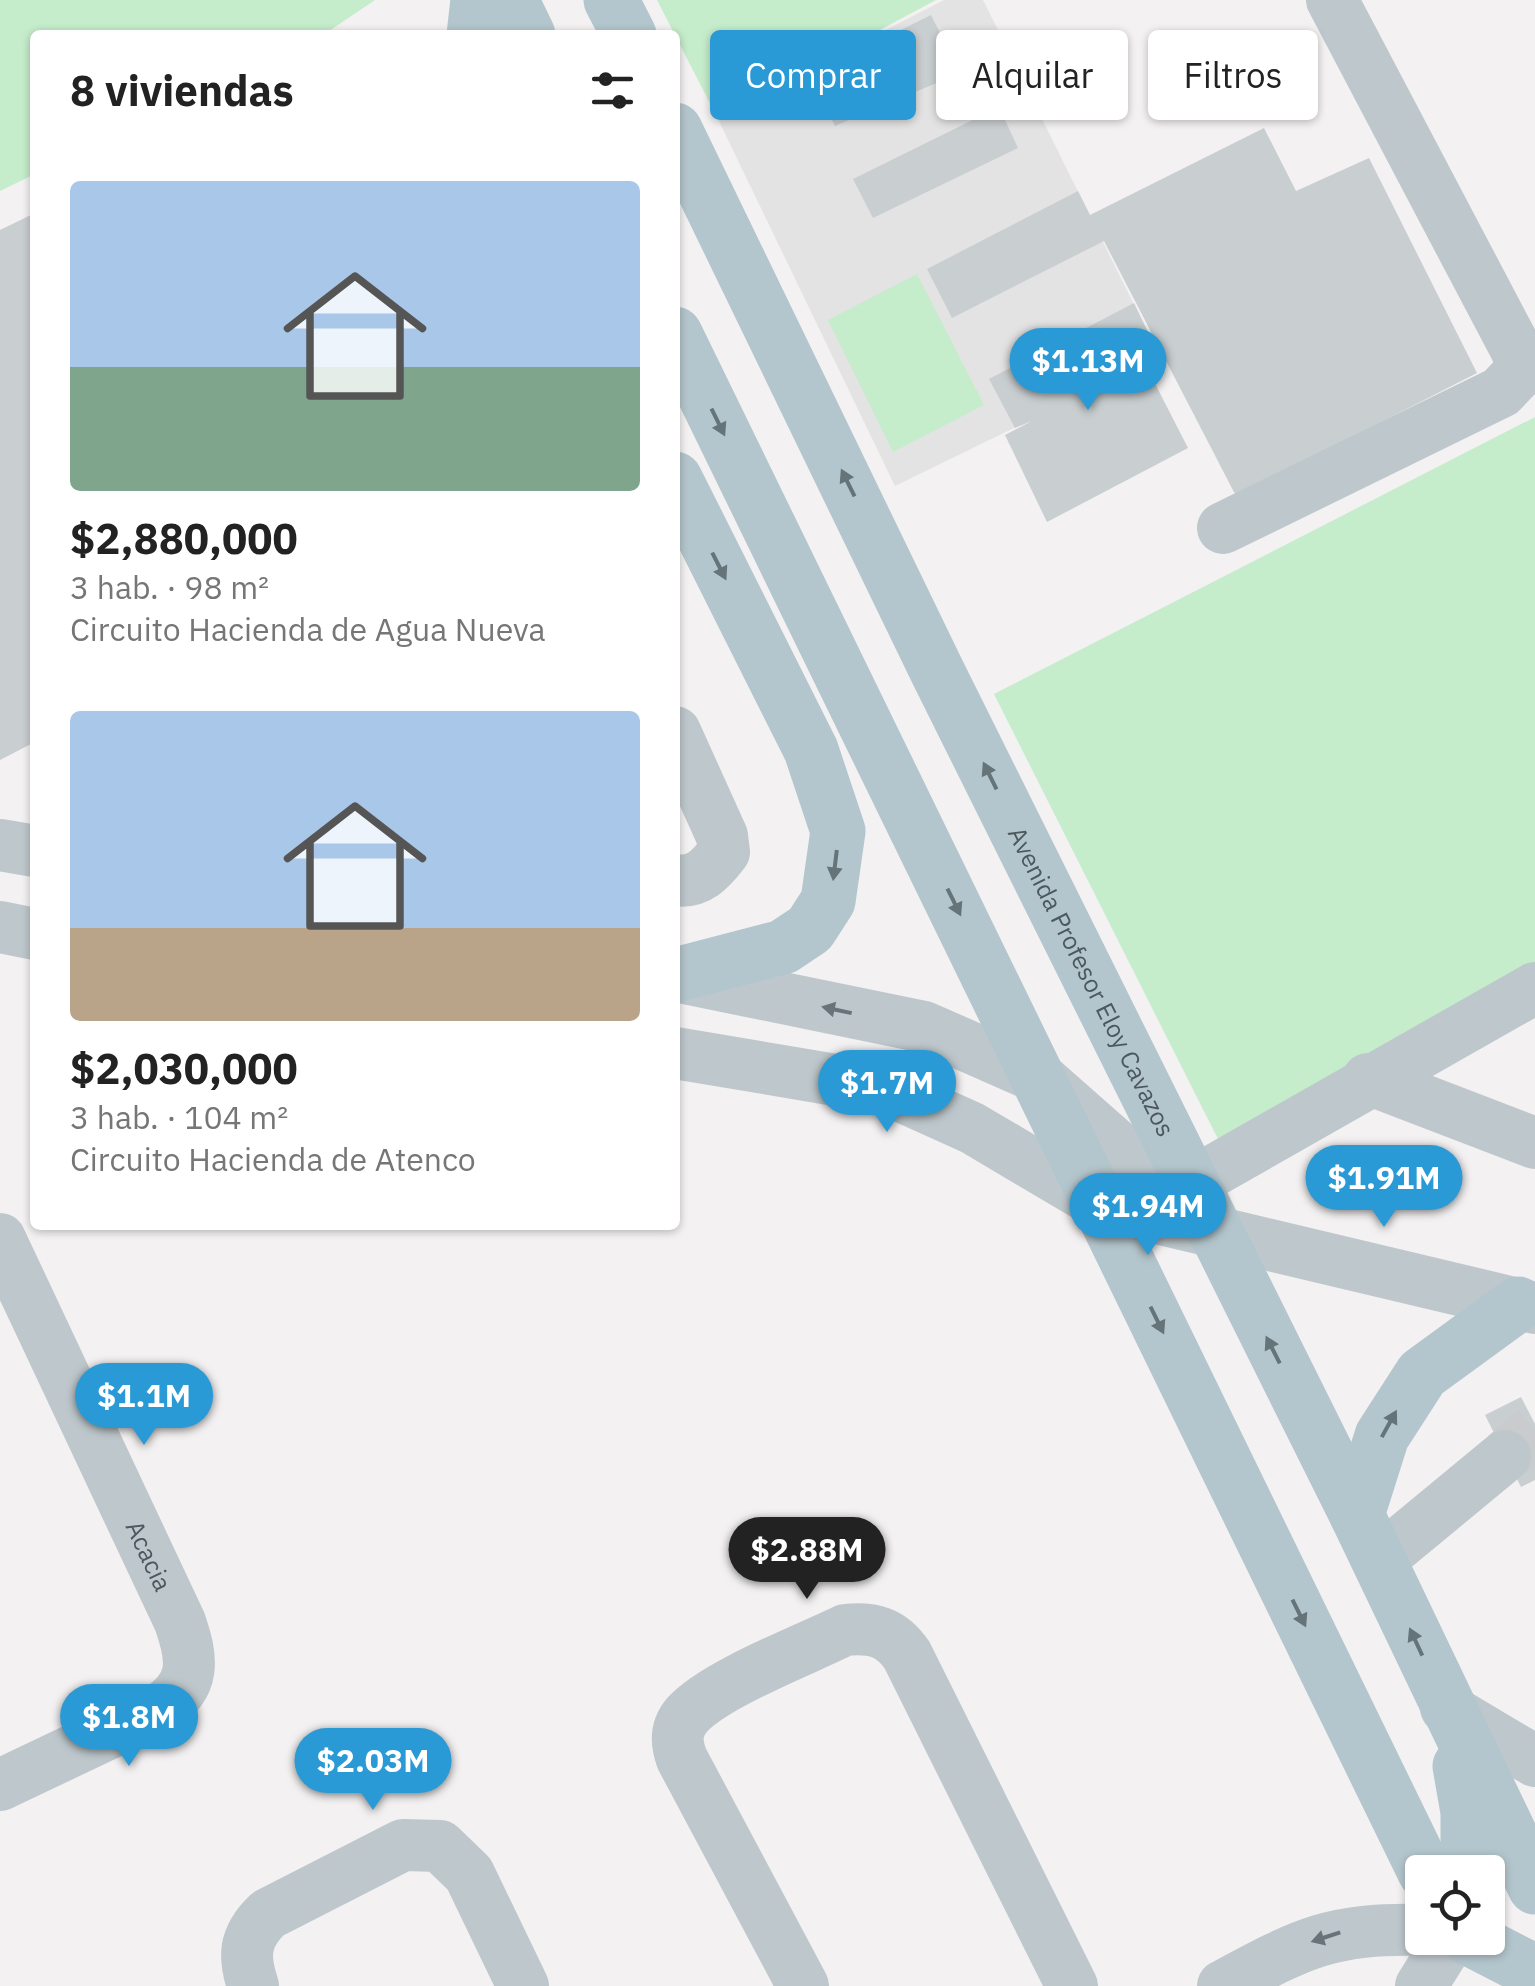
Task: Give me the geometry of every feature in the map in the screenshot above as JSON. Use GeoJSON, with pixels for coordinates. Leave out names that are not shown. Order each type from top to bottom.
{"type":"FeatureCollection","features":[{"type":"Feature","properties":{"kind":"main road"},"geometry":{"type":"LineString","coordinates":[[475,30],[478,0]]}},
{"type":"Feature","properties":{"kind":"main road"},"geometry":{"type":"LineString","coordinates":[[511,0],[526,30]]}},
{"type":"Feature","properties":{"kind":"main road"},"geometry":{"type":"LineString","coordinates":[[612,0],[626,30]]}},
{"type":"Feature","properties":{"kind":"main road","name":"Avenida Profesor Eloy Cavazos"},"geometry":{"type":"LineString","coordinates":[[680,140],[1214,1232],[1368,1538],[1446,1708],[1535,1887]]}},
{"type":"Feature","properties":{"kind":"main road"},"geometry":{"type":"LineString","coordinates":[[680,344],[1417,1855]]}},
{"type":"Feature","properties":{"kind":"main road"},"geometry":{"type":"LineString","coordinates":[[680,489],[811,750],[838,831],[831,889],[810,929],[783,948],[680,975]]}},
{"type":"Feature","properties":{"kind":"main road"},"geometry":{"type":"LineString","coordinates":[[757,641],[889,769]]}},
{"type":"Feature","properties":{"kind":"main road"},"geometry":{"type":"LineString","coordinates":[[1368,1538],[1382,1436],[1422,1374],[1526,1306]]}},
{"type":"Feature","properties":{"kind":"main road"},"geometry":{"type":"LineString","coordinates":[[1446,1708],[1468,1812],[1468,1855]]}},
{"type":"Feature","properties":{"kind":"main road"},"geometry":{"type":"LineString","coordinates":[[1466,1955],[1487,1986]]}},
{"type":"Feature","properties":{"kind":"main road"},"geometry":{"type":"LineString","coordinates":[[1502,1955],[1535,1972]]}},
{"type":"Feature","properties":{"kind":"street"},"geometry":{"type":"LineString","coordinates":[[1222,528],[1501,392],[1519,373],[1519,354],[1332,0]]}},
{"type":"Feature","properties":{"kind":"street"},"geometry":{"type":"LineString","coordinates":[[680,743],[722,836],[724,852],[710,870],[695,879],[680,880]]}},
{"type":"Feature","properties":{"kind":"street"},"geometry":{"type":"LineString","coordinates":[[0,844],[30,850]]}},
{"type":"Feature","properties":{"kind":"street"},"geometry":{"type":"LineString","coordinates":[[0,927],[30,933]]}},
{"type":"Feature","properties":{"kind":"street"},"geometry":{"type":"LineString","coordinates":[[680,977],[924,1028],[1040,1078],[1214,1232]]}},
{"type":"Feature","properties":{"kind":"street"},"geometry":{"type":"LineString","coordinates":[[1192,1183],[1368,1079],[1535,988]]}},
{"type":"Feature","properties":{"kind":"street"},"geometry":{"type":"LineString","coordinates":[[972,1128],[988,1124],[1007,1102],[1004,1086],[976,1048]]}},
{"type":"Feature","properties":{"kind":"street"},"geometry":{"type":"LineString","coordinates":[[680,1053],[865,1085],[902,1096],[972,1128],[1102,1205],[1526,1306]]}},
{"type":"Feature","properties":{"kind":"street"},"geometry":{"type":"LineString","coordinates":[[1368,1079],[1535,1143]]}},
{"type":"Feature","properties":{"kind":"street","name":"Acacia"},"geometry":{"type":"LineString","coordinates":[[0,1239],[180,1622],[191,1660],[190,1678],[182,1692],[160,1709],[2,1777]]}},
{"type":"Feature","properties":{"kind":"street"},"geometry":{"type":"LineString","coordinates":[[1368,1538],[1505,1456]]}},
{"type":"Feature","properties":{"kind":"street"},"geometry":{"type":"LineString","coordinates":[[803,1986],[682,1759],[678,1732],[685,1718],[712,1696],[845,1630],[863,1628],[897,1640],[907,1655],[1072,1986]]}},
{"type":"Feature","properties":{"kind":"street"},"geometry":{"type":"LineString","coordinates":[[1446,1708],[1535,1761]]}},
{"type":"Feature","properties":{"kind":"street"},"geometry":{"type":"LineString","coordinates":[[253,1986],[245,1948],[253,1928],[268,1914],[379,1855],[419,1842],[440,1846],[469,1874],[523,1986]]}},
{"type":"Feature","properties":{"kind":"street"},"geometry":{"type":"LineString","coordinates":[[1223,1986],[1326,1936],[1372,1929],[1405,1930]]}},
{"type":"Feature","properties":{"kind":"street"},"geometry":{"type":"LineString","coordinates":[[1422,1986],[1443,1955]]}},
{"type":"Feature","properties":{"kind":"shaded area"},"geometry":{"type":"Polygon","coordinates":[[[944,0],[983,0],[998,30],[936,30],[936,120],[1042,120],[1160,357],[895,486],[718,120],[916,120],[916,30],[886,30],[944,0]]]}},
{"type":"Feature","properties":{"kind":"green space"},"geometry":{"type":"Polygon","coordinates":[[[0,0],[375,0],[330,30],[30,30],[30,176],[0,191],[0,0]]]}},
{"type":"Feature","properties":{"kind":"green space"},"geometry":{"type":"Polygon","coordinates":[[[657,0],[936,0],[880,30],[710,30],[710,103],[680,45],[680,30],[672,30],[657,0]]]}},
{"type":"Feature","properties":{"kind":"green space"},"geometry":{"type":"Polygon","coordinates":[[[917,274],[984,405],[893,452],[828,320],[917,274]]]}},
{"type":"Feature","properties":{"kind":"green space"},"geometry":{"type":"Polygon","coordinates":[[[1535,417],[1535,973],[1219,1141],[994,694],[1535,417]]]}},
{"type":"Feature","properties":{"kind":"building"},"geometry":{"type":"Polygon","coordinates":[[[931,15],[938,30],[936,83],[916,92],[916,30],[901,30],[931,15]]]}},
{"type":"Feature","properties":{"kind":"building"},"geometry":{"type":"Polygon","coordinates":[[[973,120],[1005,120],[1018,148],[873,218],[853,179],[973,120]]]}},
{"type":"Feature","properties":{"kind":"building"},"geometry":{"type":"Polygon","coordinates":[[[1264,128],[1296,191],[1369,158],[1477,373],[1236,496],[1104,241],[952,318],[927,269],[1078,191],[1090,215],[1264,128]]]}},
{"type":"Feature","properties":{"kind":"building"},"geometry":{"type":"Polygon","coordinates":[[[30,215],[30,745],[0,760],[0,230],[30,215]]]}},
{"type":"Feature","properties":{"kind":"building"},"geometry":{"type":"Polygon","coordinates":[[[1134,303],[1160,357],[1145,364],[1188,448],[1047,522],[1005,435],[1032,421],[1015,428],[989,379],[1134,303]]]}},
{"type":"Feature","properties":{"kind":"building"},"geometry":{"type":"Polygon","coordinates":[[[1521,1397],[1535,1424],[1535,1480],[1521,1487],[1485,1415],[1521,1397]]]}},
{"type":"Feature","properties":{"kind":"tunnel"},"geometry":{"type":"LineString","coordinates":[[1505,1456],[1535,1430]]}}]}
